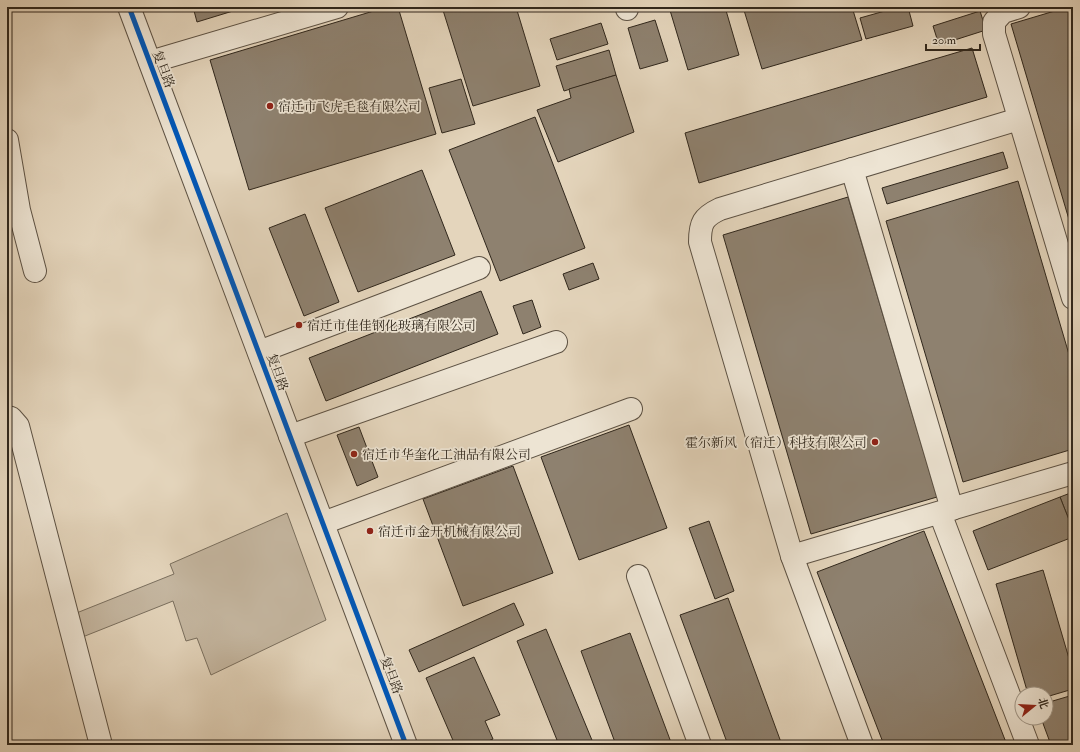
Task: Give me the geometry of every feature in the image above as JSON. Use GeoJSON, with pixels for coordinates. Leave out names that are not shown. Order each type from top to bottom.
{"type":"FeatureCollection","features":[{"type":"Feature","properties":{"kind":"street","name":"复旦路"},"geometry":{"type":"LineString","coordinates":[[129,7],[406,745]]}},
{"type":"Feature","properties":{"kind":"street"},"geometry":{"type":"LineString","coordinates":[[150,62],[337,7]]}},
{"type":"Feature","properties":{"kind":"street"},"geometry":{"type":"LineString","coordinates":[[1019,7],[1003,12],[994,22],[994,34],[1073,298]]}},
{"type":"Feature","properties":{"kind":"street"},"geometry":{"type":"LineString","coordinates":[[862,745],[792,556],[700,242],[700,231],[703,222],[710,213],[720,209],[1020,119]]}},
{"type":"Feature","properties":{"kind":"street"},"geometry":{"type":"LineString","coordinates":[[7,136],[19,210],[35,271]]}},
{"type":"Feature","properties":{"kind":"street"},"geometry":{"type":"LineString","coordinates":[[852,169],[946,511],[1028,745]]}},
{"type":"Feature","properties":{"kind":"street"},"geometry":{"type":"LineString","coordinates":[[259,352],[479,268]]}},
{"type":"Feature","properties":{"kind":"street"},"geometry":{"type":"LineString","coordinates":[[290,436],[556,342]]}},
{"type":"Feature","properties":{"kind":"street"},"geometry":{"type":"LineString","coordinates":[[323,523],[631,409]]}},
{"type":"Feature","properties":{"kind":"street"},"geometry":{"type":"LineString","coordinates":[[7,417],[11,418],[18,426],[101,745]]}},
{"type":"Feature","properties":{"kind":"street"},"geometry":{"type":"LineString","coordinates":[[792,556],[1073,473]]}},
{"type":"Feature","properties":{"kind":"street"},"geometry":{"type":"LineString","coordinates":[[638,576],[700,745]]}},
{"type":"Feature","properties":{"kind":"shaded area"},"geometry":{"type":"Polygon","coordinates":[[[287,513],[326,620],[211,675],[197,638],[186,641],[173,601],[80,638],[74,614],[174,574],[170,564],[287,513]]]}},
{"type":"Feature","properties":{"kind":"building"},"geometry":{"type":"Polygon","coordinates":[[[193,7],[246,7],[197,22],[193,7]]]}},
{"type":"Feature","properties":{"kind":"building"},"geometry":{"type":"Polygon","coordinates":[[[387,7],[398,7],[436,134],[249,190],[210,60],[387,7]]]}},
{"type":"Feature","properties":{"kind":"building"},"geometry":{"type":"Polygon","coordinates":[[[442,7],[516,7],[540,86],[473,106],[442,7]]]}},
{"type":"Feature","properties":{"kind":"building"},"geometry":{"type":"Polygon","coordinates":[[[669,7],[725,7],[739,55],[688,70],[669,7]]]}},
{"type":"Feature","properties":{"kind":"building"},"geometry":{"type":"Polygon","coordinates":[[[743,7],[852,7],[862,40],[762,69],[743,7]]]}},
{"type":"Feature","properties":{"kind":"building"},"geometry":{"type":"Polygon","coordinates":[[[899,7],[908,7],[913,26],[866,39],[860,18],[899,7]]]}},
{"type":"Feature","properties":{"kind":"building"},"geometry":{"type":"Polygon","coordinates":[[[1068,7],[1073,7],[1073,233],[1011,24],[1068,7]]]}},
{"type":"Feature","properties":{"kind":"building"},"geometry":{"type":"Polygon","coordinates":[[[980,11],[986,30],[939,45],[933,26],[980,11]]]}},
{"type":"Feature","properties":{"kind":"building"},"geometry":{"type":"Polygon","coordinates":[[[655,20],[668,61],[640,69],[628,28],[655,20]]]}},
{"type":"Feature","properties":{"kind":"building"},"geometry":{"type":"Polygon","coordinates":[[[601,23],[608,44],[557,60],[550,39],[601,23]]]}},
{"type":"Feature","properties":{"kind":"building"},"geometry":{"type":"Polygon","coordinates":[[[972,48],[987,97],[699,183],[685,133],[972,48]]]}},
{"type":"Feature","properties":{"kind":"building"},"geometry":{"type":"Polygon","coordinates":[[[609,50],[616,75],[564,91],[556,66],[609,50]]]}},
{"type":"Feature","properties":{"kind":"building"},"geometry":{"type":"Polygon","coordinates":[[[616,75],[634,132],[558,162],[537,110],[571,98],[569,89],[616,75]]]}},
{"type":"Feature","properties":{"kind":"building"},"geometry":{"type":"Polygon","coordinates":[[[461,79],[475,124],[442,133],[429,88],[461,79]]]}},
{"type":"Feature","properties":{"kind":"building"},"geometry":{"type":"Polygon","coordinates":[[[535,117],[585,248],[500,281],[449,150],[535,117]]]}},
{"type":"Feature","properties":{"kind":"building"},"geometry":{"type":"Polygon","coordinates":[[[1003,152],[1008,168],[887,204],[882,188],[1003,152]]]}},
{"type":"Feature","properties":{"kind":"building"},"geometry":{"type":"Polygon","coordinates":[[[422,170],[455,255],[358,292],[325,208],[422,170]]]}},
{"type":"Feature","properties":{"kind":"building"},"geometry":{"type":"Polygon","coordinates":[[[1018,181],[1073,368],[1073,449],[963,482],[886,221],[1018,181]]]}},
{"type":"Feature","properties":{"kind":"building"},"geometry":{"type":"Polygon","coordinates":[[[848,197],[937,497],[811,534],[723,235],[848,197]]]}},
{"type":"Feature","properties":{"kind":"building"},"geometry":{"type":"Polygon","coordinates":[[[305,214],[339,302],[304,316],[269,228],[305,214]]]}},
{"type":"Feature","properties":{"kind":"building"},"geometry":{"type":"Polygon","coordinates":[[[593,263],[599,279],[569,290],[563,274],[593,263]]]}},
{"type":"Feature","properties":{"kind":"building"},"geometry":{"type":"Polygon","coordinates":[[[481,291],[498,334],[326,401],[309,358],[481,291]]]}},
{"type":"Feature","properties":{"kind":"building"},"geometry":{"type":"Polygon","coordinates":[[[532,300],[541,327],[523,334],[513,306],[532,300]]]}},
{"type":"Feature","properties":{"kind":"building"},"geometry":{"type":"Polygon","coordinates":[[[629,425],[667,528],[579,560],[541,457],[629,425]]]}},
{"type":"Feature","properties":{"kind":"building"},"geometry":{"type":"Polygon","coordinates":[[[359,427],[378,477],[357,486],[337,435],[359,427]]]}},
{"type":"Feature","properties":{"kind":"building"},"geometry":{"type":"Polygon","coordinates":[[[513,466],[553,573],[463,606],[423,499],[513,466]]]}},
{"type":"Feature","properties":{"kind":"building"},"geometry":{"type":"Polygon","coordinates":[[[1073,492],[1073,530],[1060,497],[1073,492]]]}},
{"type":"Feature","properties":{"kind":"building"},"geometry":{"type":"Polygon","coordinates":[[[1060,497],[1073,530],[1073,537],[988,570],[973,531],[1060,497]]]}},
{"type":"Feature","properties":{"kind":"building"},"geometry":{"type":"Polygon","coordinates":[[[709,521],[734,591],[715,599],[689,528],[709,521]]]}},
{"type":"Feature","properties":{"kind":"building"},"geometry":{"type":"Polygon","coordinates":[[[924,531],[1007,745],[884,745],[817,572],[924,531]]]}},
{"type":"Feature","properties":{"kind":"building"},"geometry":{"type":"Polygon","coordinates":[[[1043,570],[1073,672],[1073,689],[1054,695],[1054,686],[1026,686],[996,584],[1043,570]]]}},
{"type":"Feature","properties":{"kind":"building"},"geometry":{"type":"Polygon","coordinates":[[[728,598],[782,745],[728,745],[680,615],[728,598]]]}},
{"type":"Feature","properties":{"kind":"building"},"geometry":{"type":"Polygon","coordinates":[[[514,603],[524,625],[419,672],[409,650],[514,603]]]}},
{"type":"Feature","properties":{"kind":"building"},"geometry":{"type":"Polygon","coordinates":[[[546,629],[594,745],[559,745],[517,641],[546,629]]]}},
{"type":"Feature","properties":{"kind":"building"},"geometry":{"type":"Polygon","coordinates":[[[630,633],[672,745],[616,745],[581,651],[630,633]]]}},
{"type":"Feature","properties":{"kind":"building"},"geometry":{"type":"Polygon","coordinates":[[[474,657],[500,715],[485,721],[493,739],[479,745],[455,745],[426,678],[474,657]]]}},
{"type":"Feature","properties":{"kind":"building"},"geometry":{"type":"Polygon","coordinates":[[[1073,695],[1073,745],[1051,745],[1044,726],[1054,726],[1054,701],[1073,695]]]}},
{"type":"Feature","properties":{"kind":"cycle path"},"geometry":{"type":"LineString","coordinates":[[129,7],[406,745]]}},
{"type":"Feature","properties":{"kind":"place","name":"宿迁市飞虎毛毯有限公司"},"geometry":{"type":"Point","coordinates":[270,106]}},
{"type":"Feature","properties":{"kind":"place","name":"宿迁市佳佳钢化玻璃有限公司"},"geometry":{"type":"Point","coordinates":[299,325]}},
{"type":"Feature","properties":{"kind":"place","name":"霍尔新风（宿迁）科技有限公司"},"geometry":{"type":"Point","coordinates":[875,442]}},
{"type":"Feature","properties":{"kind":"place","name":"宿迁市华奎化工油品有限公司"},"geometry":{"type":"Point","coordinates":[354,454]}},
{"type":"Feature","properties":{"kind":"place","name":"宿迁市金开机械有限公司"},"geometry":{"type":"Point","coordinates":[370,531]}}]}
